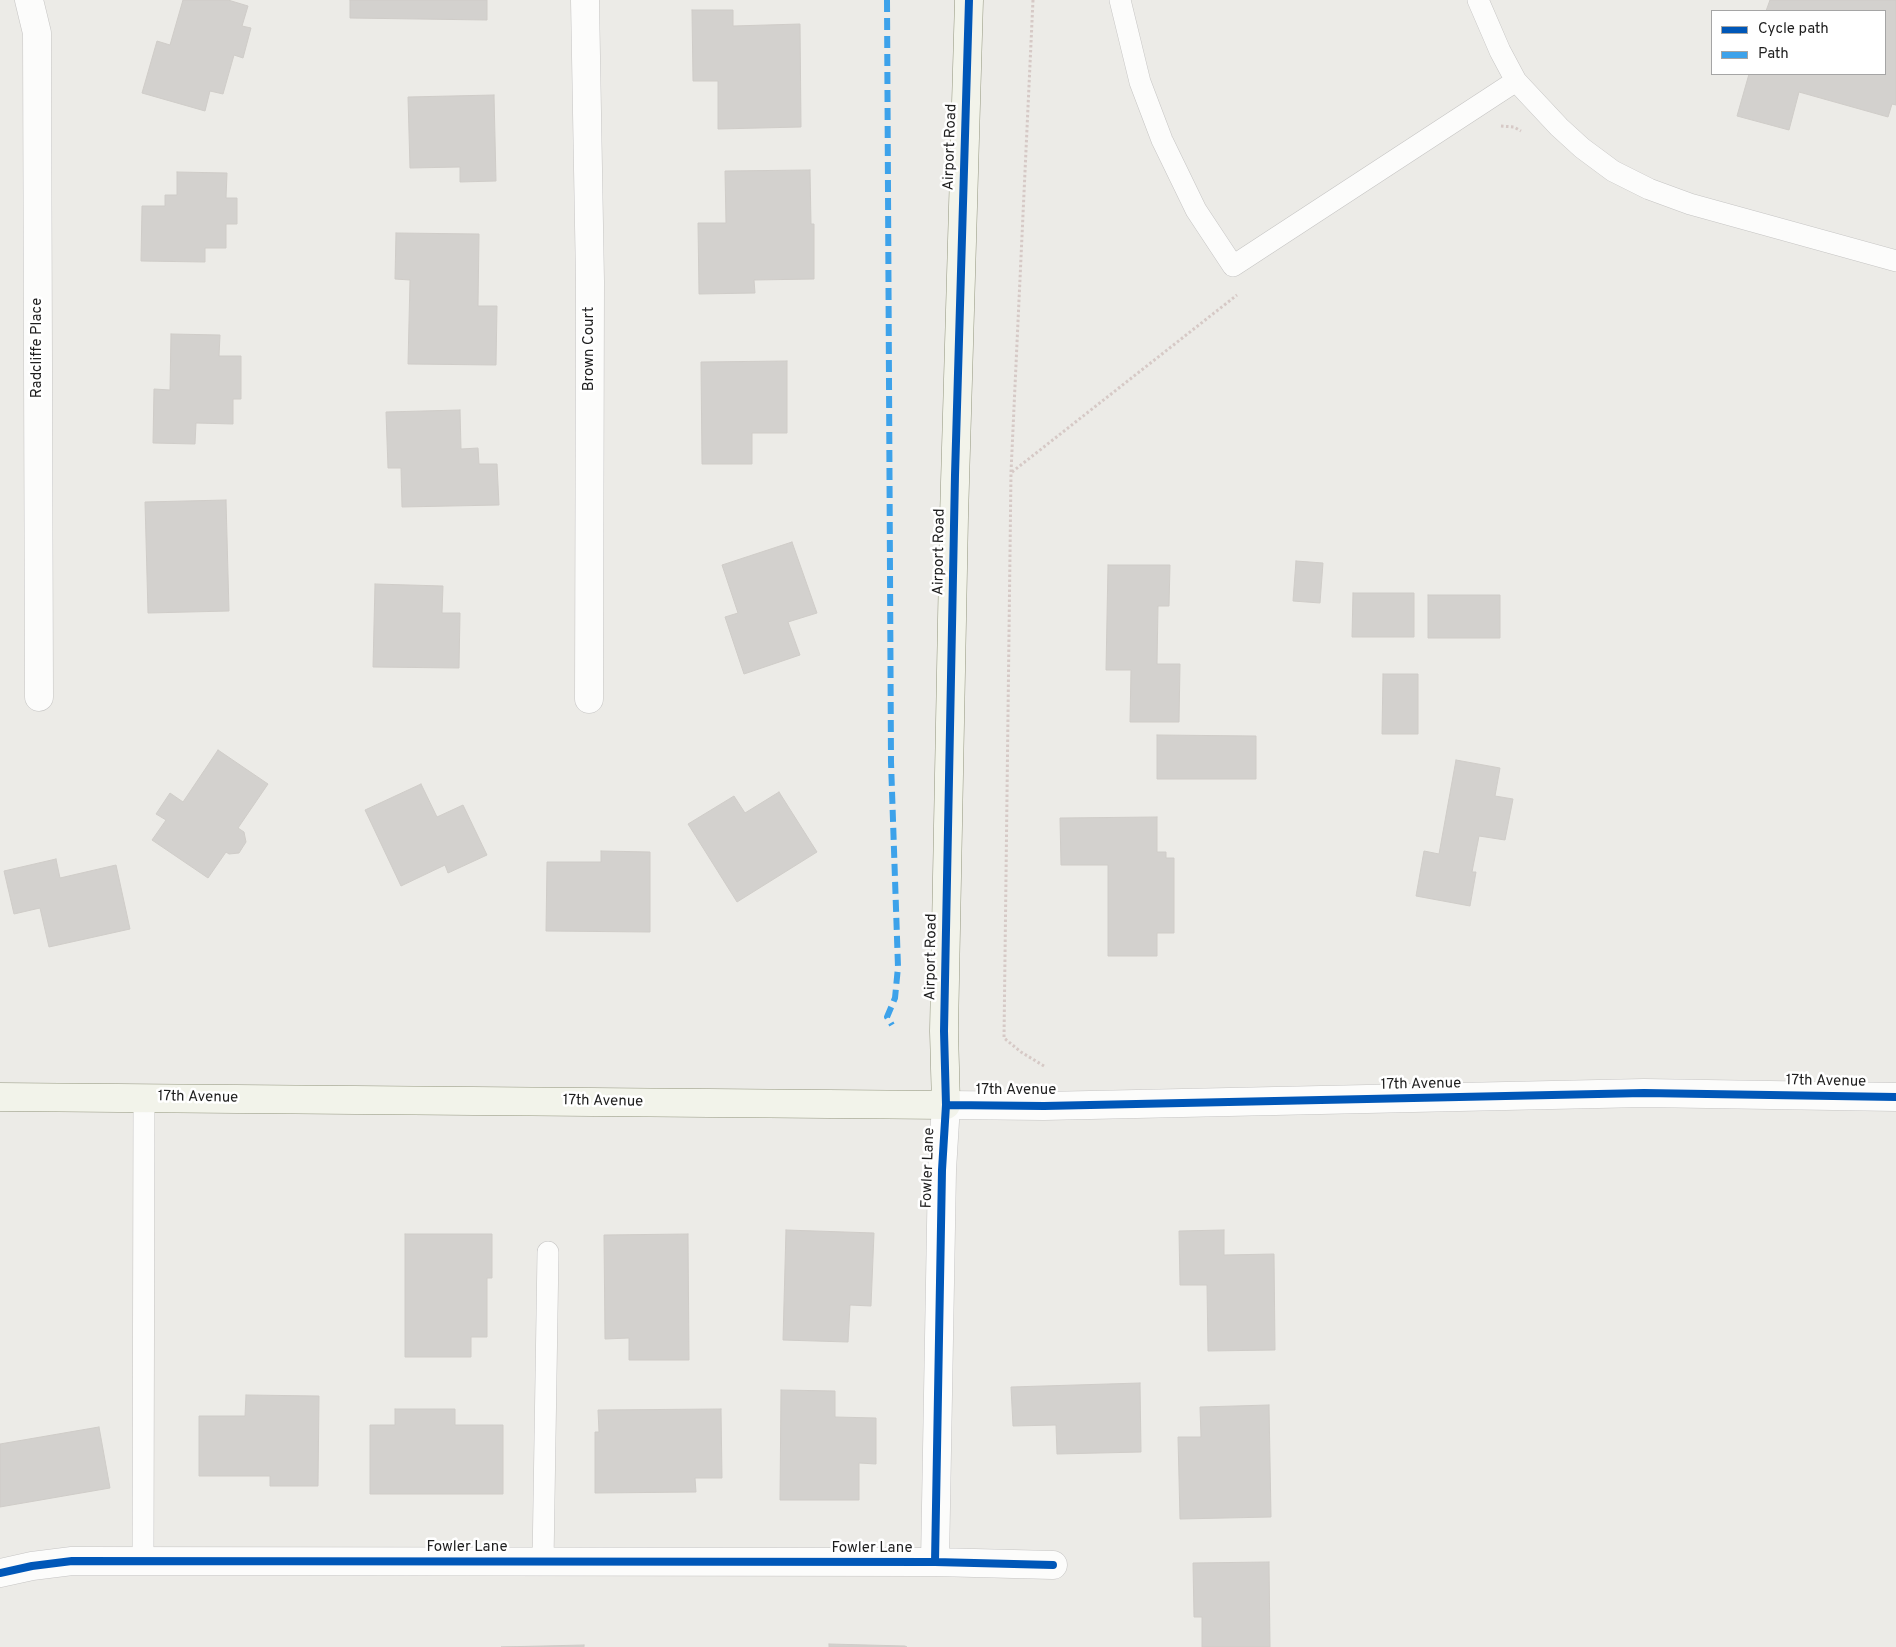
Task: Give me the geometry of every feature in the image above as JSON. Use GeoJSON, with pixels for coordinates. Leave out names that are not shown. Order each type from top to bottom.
{"type":"FeatureCollection","features":[{"type":"Feature","properties":{"kind":"main road","name":"Airport Road"},"geometry":{"type":"LineString","coordinates":[[946,1104],[944,1022],[954,484],[969,0]]}},
{"type":"Feature","properties":{"kind":"main road","name":"17th Avenue"},"geometry":{"type":"LineString","coordinates":[[0,1096],[946,1104]]}},
{"type":"Feature","properties":{"kind":"street","name":"Radcliffe Place"},"geometry":{"type":"LineString","coordinates":[[29,0],[37,33],[39,697]]}},
{"type":"Feature","properties":{"kind":"street","name":"Brown Court"},"geometry":{"type":"LineString","coordinates":[[585,0],[590,281],[589,699]]}},
{"type":"Feature","properties":{"kind":"street","name":"17th Avenue"},"geometry":{"type":"LineString","coordinates":[[946,1104],[1044,1106],[1644,1093],[1896,1097]]}},
{"type":"Feature","properties":{"kind":"street","name":"Fowler Lane"},"geometry":{"type":"LineString","coordinates":[[935,1562],[942,1170],[946,1104]]}},
{"type":"Feature","properties":{"kind":"street","name":"Fowler Lane"},"geometry":{"type":"LineString","coordinates":[[0,1573],[32,1566],[72,1561],[935,1562],[1053,1565]]}},
{"type":"Feature","properties":{"kind":"lane"},"geometry":{"type":"LineString","coordinates":[[1120,0],[1140,82],[1162,140],[1196,210],[1233,266],[1516,81]]}},
{"type":"Feature","properties":{"kind":"lane"},"geometry":{"type":"LineString","coordinates":[[1478,0],[1500,51],[1516,81],[1559,127],[1582,148],[1613,171],[1648,189],[1690,204],[1896,261]]}},
{"type":"Feature","properties":{"kind":"lane"},"geometry":{"type":"LineString","coordinates":[[143,1561],[144,1098]]}},
{"type":"Feature","properties":{"kind":"lane"},"geometry":{"type":"LineString","coordinates":[[544,1562],[548,1252]]}},
{"type":"Feature","properties":{"kind":"path"},"geometry":{"type":"LineString","coordinates":[[1033,0],[1011,472],[1004,1038],[1021,1052],[1044,1066]]}},
{"type":"Feature","properties":{"kind":"path"},"geometry":{"type":"LineString","coordinates":[[1498,126],[1514,127],[1526,134]]}},
{"type":"Feature","properties":{"kind":"path"},"geometry":{"type":"LineString","coordinates":[[1011,472],[1245,289]]}},
{"type":"Feature","properties":{"kind":"building"},"geometry":{"type":"Polygon","coordinates":[[[183,0],[228,0],[248,6],[242,26],[251,28],[243,58],[234,55],[223,94],[210,91],[205,111],[142,93],[157,41],[170,45],[183,0]]]}},
{"type":"Feature","properties":{"kind":"building"},"geometry":{"type":"Polygon","coordinates":[[[350,0],[487,0],[487,20],[350,18],[350,0]]]}},
{"type":"Feature","properties":{"kind":"building"},"geometry":{"type":"Polygon","coordinates":[[[1770,0],[1896,0],[1896,105],[1892,104],[1888,117],[1799,92],[1789,130],[1737,116],[1749,75],[1886,75],[1886,10],[1766,10],[1770,0]]]}},
{"type":"Feature","properties":{"kind":"building"},"geometry":{"type":"Polygon","coordinates":[[[692,10],[733,10],[733,26],[800,24],[801,127],[718,129],[718,81],[693,81],[692,10]]]}},
{"type":"Feature","properties":{"kind":"building"},"geometry":{"type":"Polygon","coordinates":[[[494,95],[496,181],[460,182],[460,167],[410,168],[408,97],[494,95]]]}},
{"type":"Feature","properties":{"kind":"building"},"geometry":{"type":"Polygon","coordinates":[[[810,170],[811,224],[814,224],[814,279],[754,280],[755,293],[699,294],[698,223],[726,223],[725,171],[810,170]]]}},
{"type":"Feature","properties":{"kind":"building"},"geometry":{"type":"Polygon","coordinates":[[[177,172],[227,173],[226,198],[237,198],[237,224],[226,224],[226,248],[205,248],[205,262],[141,261],[142,206],[165,206],[165,195],[177,195],[177,172]]]}},
{"type":"Feature","properties":{"kind":"building"},"geometry":{"type":"Polygon","coordinates":[[[396,233],[479,234],[478,306],[497,306],[496,365],[408,364],[410,280],[395,279],[396,233]]]}},
{"type":"Feature","properties":{"kind":"building"},"geometry":{"type":"Polygon","coordinates":[[[171,334],[220,335],[219,356],[241,356],[241,399],[233,399],[233,424],[196,423],[195,444],[153,443],[154,389],[170,390],[171,334]]]}},
{"type":"Feature","properties":{"kind":"building"},"geometry":{"type":"Polygon","coordinates":[[[787,361],[787,433],[752,433],[752,464],[702,464],[701,362],[787,361]]]}},
{"type":"Feature","properties":{"kind":"building"},"geometry":{"type":"Polygon","coordinates":[[[460,410],[461,449],[478,448],[479,464],[497,464],[499,505],[402,507],[401,468],[388,468],[386,412],[460,410]]]}},
{"type":"Feature","properties":{"kind":"building"},"geometry":{"type":"Polygon","coordinates":[[[226,500],[229,611],[148,613],[145,502],[226,500]]]}},
{"type":"Feature","properties":{"kind":"building"},"geometry":{"type":"Polygon","coordinates":[[[792,542],[817,613],[788,622],[800,655],[744,674],[725,617],[738,613],[722,565],[792,542]]]}},
{"type":"Feature","properties":{"kind":"building"},"geometry":{"type":"Polygon","coordinates":[[[1296,561],[1323,563],[1320,603],[1293,601],[1296,561]]]}},
{"type":"Feature","properties":{"kind":"building"},"geometry":{"type":"Polygon","coordinates":[[[1108,565],[1170,565],[1169,606],[1158,606],[1157,664],[1180,664],[1179,722],[1130,722],[1131,670],[1106,670],[1108,565]]]}},
{"type":"Feature","properties":{"kind":"building"},"geometry":{"type":"Polygon","coordinates":[[[375,584],[443,586],[442,613],[460,613],[459,668],[373,667],[375,584]]]}},
{"type":"Feature","properties":{"kind":"building"},"geometry":{"type":"Polygon","coordinates":[[[1353,593],[1414,593],[1414,637],[1352,637],[1353,593]]]}},
{"type":"Feature","properties":{"kind":"building"},"geometry":{"type":"Polygon","coordinates":[[[1428,595],[1500,595],[1500,638],[1428,638],[1428,595]]]}},
{"type":"Feature","properties":{"kind":"building"},"geometry":{"type":"Polygon","coordinates":[[[1383,674],[1418,674],[1418,734],[1382,734],[1383,674]]]}},
{"type":"Feature","properties":{"kind":"building"},"geometry":{"type":"Polygon","coordinates":[[[1157,735],[1256,736],[1256,779],[1157,779],[1157,735]]]}},
{"type":"Feature","properties":{"kind":"building"},"geometry":{"type":"Polygon","coordinates":[[[218,750],[268,784],[238,828],[244,832],[246,842],[239,853],[229,854],[226,852],[208,878],[152,840],[166,820],[156,814],[170,793],[183,802],[218,750]]]}},
{"type":"Feature","properties":{"kind":"building"},"geometry":{"type":"Polygon","coordinates":[[[1456,760],[1500,768],[1495,796],[1513,799],[1505,840],[1479,836],[1472,872],[1476,872],[1470,906],[1416,896],[1424,851],[1439,854],[1456,760]]]}},
{"type":"Feature","properties":{"kind":"building"},"geometry":{"type":"Polygon","coordinates":[[[421,784],[437,817],[463,805],[487,855],[448,873],[445,865],[401,886],[365,810],[421,784]]]}},
{"type":"Feature","properties":{"kind":"building"},"geometry":{"type":"Polygon","coordinates":[[[779,792],[817,852],[737,902],[688,824],[734,796],[745,813],[779,792]]]}},
{"type":"Feature","properties":{"kind":"building"},"geometry":{"type":"Polygon","coordinates":[[[1157,817],[1157,852],[1166,852],[1166,858],[1174,858],[1174,933],[1157,933],[1157,956],[1108,956],[1108,865],[1061,865],[1060,818],[1157,817]]]}},
{"type":"Feature","properties":{"kind":"building"},"geometry":{"type":"Polygon","coordinates":[[[601,851],[650,852],[650,932],[546,931],[547,862],[601,862],[601,851]]]}},
{"type":"Feature","properties":{"kind":"building"},"geometry":{"type":"Polygon","coordinates":[[[56,859],[60,878],[116,865],[130,929],[49,947],[40,908],[14,914],[4,871],[56,859]]]}},
{"type":"Feature","properties":{"kind":"building"},"geometry":{"type":"Polygon","coordinates":[[[786,1230],[874,1233],[871,1306],[850,1305],[848,1342],[783,1340],[786,1230]]]}},
{"type":"Feature","properties":{"kind":"building"},"geometry":{"type":"Polygon","coordinates":[[[1224,1230],[1224,1255],[1274,1254],[1275,1350],[1208,1351],[1207,1285],[1180,1285],[1179,1231],[1224,1230]]]}},
{"type":"Feature","properties":{"kind":"building"},"geometry":{"type":"Polygon","coordinates":[[[405,1234],[492,1234],[492,1278],[487,1278],[487,1337],[471,1337],[471,1357],[405,1357],[405,1234]]]}},
{"type":"Feature","properties":{"kind":"building"},"geometry":{"type":"Polygon","coordinates":[[[688,1234],[689,1360],[629,1360],[629,1338],[605,1339],[604,1235],[688,1234]]]}},
{"type":"Feature","properties":{"kind":"building"},"geometry":{"type":"Polygon","coordinates":[[[1140,1383],[1141,1452],[1057,1454],[1056,1425],[1013,1426],[1011,1387],[1140,1383]]]}},
{"type":"Feature","properties":{"kind":"building"},"geometry":{"type":"Polygon","coordinates":[[[781,1390],[835,1391],[835,1417],[876,1418],[876,1464],[859,1463],[859,1500],[780,1500],[781,1390]]]}},
{"type":"Feature","properties":{"kind":"building"},"geometry":{"type":"Polygon","coordinates":[[[246,1395],[319,1396],[318,1486],[270,1486],[270,1476],[199,1476],[199,1416],[245,1416],[246,1395]]]}},
{"type":"Feature","properties":{"kind":"building"},"geometry":{"type":"Polygon","coordinates":[[[1269,1405],[1271,1517],[1180,1519],[1178,1437],[1201,1437],[1200,1407],[1269,1405]]]}},
{"type":"Feature","properties":{"kind":"building"},"geometry":{"type":"Polygon","coordinates":[[[395,1409],[455,1409],[455,1425],[503,1425],[503,1494],[370,1494],[370,1425],[395,1425],[395,1409]]]}},
{"type":"Feature","properties":{"kind":"building"},"geometry":{"type":"Polygon","coordinates":[[[721,1409],[722,1478],[695,1478],[696,1492],[595,1493],[595,1432],[599,1432],[598,1410],[721,1409]]]}},
{"type":"Feature","properties":{"kind":"building"},"geometry":{"type":"Polygon","coordinates":[[[99,1427],[110,1488],[0,1507],[0,1444],[99,1427]]]}},
{"type":"Feature","properties":{"kind":"building"},"geometry":{"type":"Polygon","coordinates":[[[1269,1562],[1270,1647],[1202,1647],[1202,1617],[1194,1617],[1193,1563],[1269,1562]]]}},
{"type":"Feature","properties":{"kind":"building"},"geometry":{"type":"Polygon","coordinates":[[[829,1644],[905,1646],[907,1647],[829,1647],[829,1644]]]}},
{"type":"Feature","properties":{"kind":"building"},"geometry":{"type":"Polygon","coordinates":[[[584,1645],[584,1647],[501,1647],[584,1645]]]}},
{"type":"Feature","properties":{"kind":"marked path"},"geometry":{"type":"LineString","coordinates":[[887,0],[891,762],[898,967],[895,998],[887,1017],[892,1025]]}},
{"type":"Feature","properties":{"kind":"cycle path"},"geometry":{"type":"LineString","coordinates":[[935,1562],[942,1170],[946,1105],[944,1031],[955,475],[969,0]]}},
{"type":"Feature","properties":{"kind":"cycle path"},"geometry":{"type":"LineString","coordinates":[[946,1105],[1044,1106],[1644,1093],[1896,1097]]}},
{"type":"Feature","properties":{"kind":"cycle path"},"geometry":{"type":"LineString","coordinates":[[0,1573],[32,1566],[72,1561],[935,1562],[1053,1565]]}}]}
